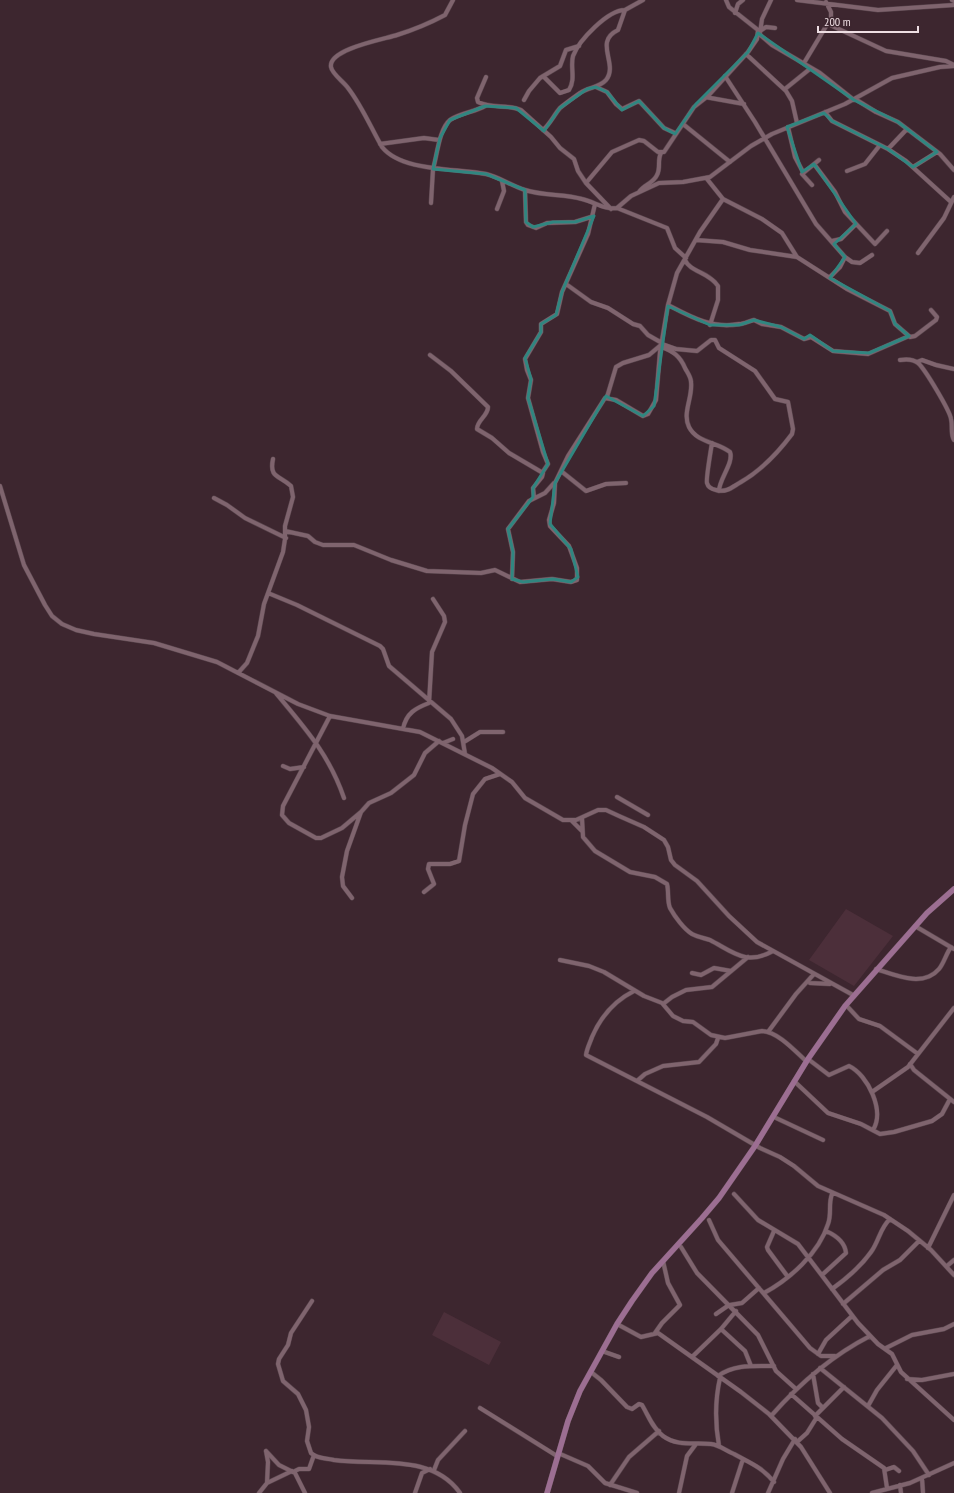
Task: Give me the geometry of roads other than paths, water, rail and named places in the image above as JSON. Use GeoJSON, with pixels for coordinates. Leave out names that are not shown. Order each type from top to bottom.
{"type":"FeatureCollection","features":[{"type":"Feature","properties":{"kind":"main road"},"geometry":{"type":"LineString","coordinates":[[547,1493],[568,1421],[591,1372],[617,1324],[652,1273],[705,1215],[755,1146],[807,1060],[846,1005],[876,969],[927,913],[954,889]]}},
{"type":"Feature","properties":{"kind":"street"},"geometry":{"type":"LineString","coordinates":[[453,0],[445,15],[396,35],[362,44],[337,56],[332,62],[331,66],[333,71],[349,89],[386,152],[394,157],[433,169],[470,171],[491,175],[525,190],[584,199],[595,204],[617,208],[668,228],[674,248],[685,259],[690,267],[709,276],[718,286],[718,300],[710,325]]}},
{"type":"Feature","properties":{"kind":"street"},"geometry":{"type":"LineString","coordinates":[[543,76],[560,93],[569,90],[572,80],[573,57],[579,46],[610,14],[625,10],[643,0]]}},
{"type":"Feature","properties":{"kind":"street"},"geometry":{"type":"LineString","coordinates":[[728,0],[729,7],[757,29],[759,33],[772,45],[804,63],[854,99],[876,112],[898,122],[937,152],[954,170]]}},
{"type":"Feature","properties":{"kind":"street"},"geometry":{"type":"LineString","coordinates":[[735,13],[738,4],[743,0]]}},
{"type":"Feature","properties":{"kind":"street"},"geometry":{"type":"LineString","coordinates":[[639,192],[643,187],[653,182],[657,176],[661,153],[667,149],[675,133],[694,107],[705,98],[755,43],[762,19],[771,0]]}},
{"type":"Feature","properties":{"kind":"street"},"geometry":{"type":"LineString","coordinates":[[797,0],[826,1],[878,10],[954,5]]}},
{"type":"Feature","properties":{"kind":"street"},"geometry":{"type":"LineString","coordinates":[[804,63],[828,24],[831,16],[826,1]]}},
{"type":"Feature","properties":{"kind":"street"},"geometry":{"type":"LineString","coordinates":[[544,130],[560,108],[587,89],[596,87],[606,80],[609,75],[610,65],[607,52],[607,41],[610,35],[618,30],[625,10]]}},
{"type":"Feature","properties":{"kind":"street"},"geometry":{"type":"LineString","coordinates":[[828,24],[886,51],[939,59],[949,62],[954,66]]}},
{"type":"Feature","properties":{"kind":"street"},"geometry":{"type":"LineString","coordinates":[[759,33],[766,27],[774,28]]}},
{"type":"Feature","properties":{"kind":"street"},"geometry":{"type":"LineString","coordinates":[[524,100],[529,91],[543,76],[560,66],[566,50],[579,46]]}},
{"type":"Feature","properties":{"kind":"street"},"geometry":{"type":"LineString","coordinates":[[746,54],[785,89],[792,101],[797,123]]}},
{"type":"Feature","properties":{"kind":"street"},"geometry":{"type":"LineString","coordinates":[[617,208],[631,196],[661,182],[683,182],[707,179],[764,138],[854,99],[892,78],[940,67],[954,66]]}},
{"type":"Feature","properties":{"kind":"street"},"geometry":{"type":"LineString","coordinates":[[785,89],[811,68]]}},
{"type":"Feature","properties":{"kind":"street"},"geometry":{"type":"LineString","coordinates":[[725,76],[744,104],[816,224],[832,241],[844,257],[858,264],[872,255]]}},
{"type":"Feature","properties":{"kind":"street"},"geometry":{"type":"LineString","coordinates":[[486,77],[477,98],[478,102],[485,106],[520,110],[544,130],[560,148],[574,159],[578,171],[586,183],[611,208]]}},
{"type":"Feature","properties":{"kind":"street"},"geometry":{"type":"LineString","coordinates":[[596,87],[606,92],[622,109],[640,101],[664,128],[675,133]]}},
{"type":"Feature","properties":{"kind":"street"},"geometry":{"type":"LineString","coordinates":[[705,98],[744,104]]}},
{"type":"Feature","properties":{"kind":"street"},"geometry":{"type":"LineString","coordinates":[[431,203],[433,169],[439,140],[450,120],[485,106]]}},
{"type":"Feature","properties":{"kind":"street"},"geometry":{"type":"LineString","coordinates":[[825,112],[832,121],[888,149],[913,167],[951,202]]}},
{"type":"Feature","properties":{"kind":"street"},"geometry":{"type":"LineString","coordinates":[[682,124],[730,162]]}},
{"type":"Feature","properties":{"kind":"street"},"geometry":{"type":"LineString","coordinates":[[788,127],[794,157],[803,172],[803,176],[812,185]]}},
{"type":"Feature","properties":{"kind":"street"},"geometry":{"type":"LineString","coordinates":[[888,149],[907,129]]}},
{"type":"Feature","properties":{"kind":"street"},"geometry":{"type":"LineString","coordinates":[[380,144],[424,138],[439,140]]}},
{"type":"Feature","properties":{"kind":"street"},"geometry":{"type":"LineString","coordinates":[[586,183],[610,153],[635,141],[644,141],[661,153]]}},
{"type":"Feature","properties":{"kind":"street"},"geometry":{"type":"LineString","coordinates":[[847,171],[865,164],[880,145]]}},
{"type":"Feature","properties":{"kind":"street"},"geometry":{"type":"LineString","coordinates":[[913,167],[937,152]]}},
{"type":"Feature","properties":{"kind":"street"},"geometry":{"type":"LineString","coordinates":[[803,172],[819,160]]}},
{"type":"Feature","properties":{"kind":"street"},"geometry":{"type":"LineString","coordinates":[[814,164],[835,192],[845,212],[875,244],[887,231]]}},
{"type":"Feature","properties":{"kind":"street"},"geometry":{"type":"LineString","coordinates":[[707,179],[723,199],[762,220],[782,233],[797,257]]}},
{"type":"Feature","properties":{"kind":"street"},"geometry":{"type":"LineString","coordinates":[[497,209],[504,191],[502,181]]}},
{"type":"Feature","properties":{"kind":"street"},"geometry":{"type":"LineString","coordinates":[[525,190],[526,222],[529,226],[538,227],[548,223],[575,222],[592,217]]}},
{"type":"Feature","properties":{"kind":"street"},"geometry":{"type":"LineString","coordinates":[[918,253],[938,227],[954,197]]}},
{"type":"Feature","properties":{"kind":"street"},"geometry":{"type":"LineString","coordinates":[[607,398],[641,415],[648,414],[656,400],[661,345],[668,306],[677,273],[696,240],[723,199]]}},
{"type":"Feature","properties":{"kind":"street"},"geometry":{"type":"LineString","coordinates":[[534,497],[533,488],[542,477],[542,473],[548,464],[543,452],[528,398],[531,380],[527,370],[525,358],[541,332],[541,324],[556,314],[560,298],[588,234],[595,204]]}},
{"type":"Feature","properties":{"kind":"street"},"geometry":{"type":"LineString","coordinates":[[832,241],[841,239],[856,224]]}},
{"type":"Feature","properties":{"kind":"street"},"geometry":{"type":"LineString","coordinates":[[696,240],[721,242],[750,250],[797,257],[852,291],[890,311],[895,324],[909,336]]}},
{"type":"Feature","properties":{"kind":"street"},"geometry":{"type":"LineString","coordinates":[[830,277],[840,267],[844,257]]}},
{"type":"Feature","properties":{"kind":"street"},"geometry":{"type":"LineString","coordinates":[[566,284],[591,302],[608,308],[633,324],[640,326],[648,335],[673,352],[683,361],[691,382],[687,410],[689,427],[702,440],[729,450],[732,455],[719,491]]}},
{"type":"Feature","properties":{"kind":"street"},"geometry":{"type":"LineString","coordinates":[[668,306],[693,319],[710,325],[739,324],[754,320],[762,324],[781,327],[804,339],[812,337],[823,343],[830,350],[869,354],[909,336],[914,337],[936,320],[937,317],[931,310]]}},
{"type":"Feature","properties":{"kind":"street"},"geometry":{"type":"LineString","coordinates":[[661,345],[676,349],[697,351],[702,349],[711,340],[715,340],[719,348],[755,371],[775,399],[788,402],[793,429],[792,434],[765,466],[750,478],[731,489],[719,491],[709,487],[706,479],[710,469],[712,444]]}},
{"type":"Feature","properties":{"kind":"street"},"geometry":{"type":"LineString","coordinates":[[512,579],[513,552],[508,529],[534,497],[545,493],[555,483],[568,456],[604,399],[607,398],[616,367],[623,363],[649,355],[661,345]]}},
{"type":"Feature","properties":{"kind":"street"},"geometry":{"type":"LineString","coordinates":[[430,355],[451,371],[488,407],[488,411],[478,424],[477,429],[492,438],[509,453],[542,473]]}},
{"type":"Feature","properties":{"kind":"street"},"geometry":{"type":"LineString","coordinates":[[900,360],[908,359],[917,362],[936,388],[951,419],[951,436],[954,440]]}},
{"type":"Feature","properties":{"kind":"street"},"geometry":{"type":"LineString","coordinates":[[917,362],[922,360],[936,365],[954,368]]}},
{"type":"Feature","properties":{"kind":"street"},"geometry":{"type":"LineString","coordinates":[[948,412],[954,416]]}},
{"type":"Feature","properties":{"kind":"street"},"geometry":{"type":"LineString","coordinates":[[238,674],[247,663],[258,636],[261,615],[280,562],[293,497],[289,484],[273,473],[273,459]]}},
{"type":"Feature","properties":{"kind":"street"},"geometry":{"type":"LineString","coordinates":[[561,472],[586,492],[606,484],[626,484]]}},
{"type":"Feature","properties":{"kind":"street"},"geometry":{"type":"LineString","coordinates":[[286,531],[308,536],[315,542],[323,545],[354,545],[423,570],[476,573],[495,570],[512,579],[523,582],[554,579],[568,582],[577,579],[576,568],[569,546],[550,526],[549,520],[554,503],[555,483]]}},
{"type":"Feature","properties":{"kind":"street"},"geometry":{"type":"LineString","coordinates":[[0,486],[24,565],[42,600],[58,621],[76,630],[154,643],[217,662],[298,704],[330,716],[420,732],[465,754],[500,774],[512,782],[530,801],[563,820],[572,821],[598,810],[606,810],[644,828],[664,840],[668,847],[671,860],[675,865],[701,885],[753,938],[772,951],[834,984],[853,996]]}},
{"type":"Feature","properties":{"kind":"street"},"geometry":{"type":"LineString","coordinates":[[214,498],[245,518],[286,538]]}},
{"type":"Feature","properties":{"kind":"street"},"geometry":{"type":"LineString","coordinates":[[268,593],[297,605],[376,644],[383,649],[389,666],[451,719],[464,742],[465,754]]}},
{"type":"Feature","properties":{"kind":"street"},"geometry":{"type":"LineString","coordinates":[[430,702],[432,652],[445,622],[444,616],[433,599]]}},
{"type":"Feature","properties":{"kind":"street"},"geometry":{"type":"LineString","coordinates":[[273,691],[316,743],[336,775],[344,798]]}},
{"type":"Feature","properties":{"kind":"street"},"geometry":{"type":"LineString","coordinates":[[403,729],[408,716],[419,707],[430,702]]}},
{"type":"Feature","properties":{"kind":"street"},"geometry":{"type":"LineString","coordinates":[[330,716],[282,809],[284,819],[316,838],[321,838],[342,828],[369,803],[390,793],[414,775],[424,752],[441,742],[453,739]]}},
{"type":"Feature","properties":{"kind":"street"},"geometry":{"type":"LineString","coordinates":[[464,742],[480,732],[503,732]]}},
{"type":"Feature","properties":{"kind":"street"},"geometry":{"type":"LineString","coordinates":[[283,766],[290,769],[305,767]]}},
{"type":"Feature","properties":{"kind":"street"},"geometry":{"type":"LineString","coordinates":[[424,892],[434,884],[428,869],[429,864],[450,864],[459,861],[465,825],[474,794],[485,779],[500,774]]}},
{"type":"Feature","properties":{"kind":"street"},"geometry":{"type":"LineString","coordinates":[[617,797],[648,815]]}},
{"type":"Feature","properties":{"kind":"street"},"geometry":{"type":"LineString","coordinates":[[352,898],[343,886],[342,877],[347,851],[361,812]]}},
{"type":"Feature","properties":{"kind":"street"},"geometry":{"type":"LineString","coordinates":[[582,818],[583,836],[588,844],[610,861],[636,874],[648,875],[664,881],[667,887],[670,907],[680,922],[692,934],[710,940],[731,953],[748,956],[762,955],[772,951]]}},
{"type":"Feature","properties":{"kind":"street"},"geometry":{"type":"LineString","coordinates":[[572,821],[582,831]]}},
{"type":"Feature","properties":{"kind":"street"},"geometry":{"type":"LineString","coordinates":[[876,969],[902,978],[923,979],[938,970],[952,948],[915,926]]}},
{"type":"Feature","properties":{"kind":"street"},"geometry":{"type":"LineString","coordinates":[[663,1004],[672,997],[686,990],[712,987],[748,956]]}},
{"type":"Feature","properties":{"kind":"street"},"geometry":{"type":"LineString","coordinates":[[560,960],[596,968],[612,975],[634,991],[663,1004],[673,1016],[683,1021],[693,1022],[706,1032],[718,1038],[768,1032],[776,1036],[829,1075],[846,1066],[851,1067],[872,1092],[878,1118],[873,1130]]}},
{"type":"Feature","properties":{"kind":"street"},"geometry":{"type":"LineString","coordinates":[[692,973],[701,975],[714,968],[732,971]]}},
{"type":"Feature","properties":{"kind":"street"},"geometry":{"type":"LineString","coordinates":[[768,1032],[794,996],[814,974]]}},
{"type":"Feature","properties":{"kind":"street"},"geometry":{"type":"LineString","coordinates":[[810,983],[834,984]]}},
{"type":"Feature","properties":{"kind":"street"},"geometry":{"type":"LineString","coordinates":[[634,991],[616,1002],[600,1020],[586,1053],[587,1056],[707,1117],[755,1146],[788,1161],[818,1186],[832,1194],[870,1208],[890,1219],[928,1248],[947,1266],[954,1275]]}},
{"type":"Feature","properties":{"kind":"street"},"geometry":{"type":"LineString","coordinates":[[846,1005],[859,1019],[880,1026],[918,1054]]}},
{"type":"Feature","properties":{"kind":"street"},"geometry":{"type":"LineString","coordinates":[[872,1092],[910,1064],[954,1008]]}},
{"type":"Feature","properties":{"kind":"street"},"geometry":{"type":"LineString","coordinates":[[638,1081],[645,1074],[663,1066],[699,1062],[716,1044],[718,1038]]}},
{"type":"Feature","properties":{"kind":"street"},"geometry":{"type":"LineString","coordinates":[[794,1082],[828,1113],[855,1122],[880,1134],[886,1134],[932,1121],[942,1114],[952,1101],[937,1087],[914,1070],[910,1064]]}},
{"type":"Feature","properties":{"kind":"street"},"geometry":{"type":"LineString","coordinates":[[776,1118],[823,1140]]}},
{"type":"Feature","properties":{"kind":"street"},"geometry":{"type":"LineString","coordinates":[[734,1194],[758,1220],[774,1231],[798,1244],[852,1316],[870,1336],[892,1354],[897,1365],[907,1379],[942,1407],[954,1420]]}},
{"type":"Feature","properties":{"kind":"street"},"geometry":{"type":"LineString","coordinates":[[764,1293],[788,1277],[818,1245],[826,1231],[830,1219],[829,1205],[832,1194]]}},
{"type":"Feature","properties":{"kind":"street"},"geometry":{"type":"LineString","coordinates":[[928,1248],[954,1195]]}},
{"type":"Feature","properties":{"kind":"street"},"geometry":{"type":"LineString","coordinates":[[832,1289],[866,1258],[876,1245],[886,1222],[890,1219]]}},
{"type":"Feature","properties":{"kind":"street"},"geometry":{"type":"LineString","coordinates":[[709,1220],[718,1240],[810,1348],[825,1357],[835,1356]]}},
{"type":"Feature","properties":{"kind":"street"},"geometry":{"type":"LineString","coordinates":[[774,1231],[767,1247],[788,1277]]}},
{"type":"Feature","properties":{"kind":"street"},"geometry":{"type":"LineString","coordinates":[[822,1275],[846,1252],[844,1245],[837,1238],[826,1231]]}},
{"type":"Feature","properties":{"kind":"street"},"geometry":{"type":"LineString","coordinates":[[843,1304],[883,1270],[900,1260],[919,1241]]}},
{"type":"Feature","properties":{"kind":"street"},"geometry":{"type":"LineString","coordinates":[[681,1247],[697,1273],[758,1335],[780,1376],[796,1389]]}},
{"type":"Feature","properties":{"kind":"street"},"geometry":{"type":"LineString","coordinates":[[947,1266],[954,1260]]}},
{"type":"Feature","properties":{"kind":"street"},"geometry":{"type":"LineString","coordinates":[[617,1324],[641,1337],[655,1333],[680,1305],[668,1283],[663,1261]]}},
{"type":"Feature","properties":{"kind":"street"},"geometry":{"type":"LineString","coordinates":[[692,1357],[722,1329],[742,1303],[760,1288]]}},
{"type":"Feature","properties":{"kind":"street"},"geometry":{"type":"LineString","coordinates":[[312,1301],[305,1315],[291,1333],[288,1345],[278,1359],[278,1364],[283,1381],[298,1394],[306,1410],[309,1427],[307,1442],[314,1456]]}},
{"type":"Feature","properties":{"kind":"street"},"geometry":{"type":"LineString","coordinates":[[716,1314],[730,1305],[742,1303]]}},
{"type":"Feature","properties":{"kind":"street"},"geometry":{"type":"LineString","coordinates":[[818,1354],[826,1340],[852,1316]]}},
{"type":"Feature","properties":{"kind":"street"},"geometry":{"type":"LineString","coordinates":[[886,1348],[906,1338],[944,1329],[954,1324]]}},
{"type":"Feature","properties":{"kind":"street"},"geometry":{"type":"LineString","coordinates":[[722,1329],[745,1351],[751,1366]]}},
{"type":"Feature","properties":{"kind":"street"},"geometry":{"type":"LineString","coordinates":[[655,1333],[665,1337],[719,1377],[745,1394],[771,1416],[796,1441],[817,1470],[830,1493]]}},
{"type":"Feature","properties":{"kind":"street"},"geometry":{"type":"LineString","coordinates":[[771,1416],[796,1389],[820,1368],[835,1356],[870,1336]]}},
{"type":"Feature","properties":{"kind":"street"},"geometry":{"type":"LineString","coordinates":[[602,1351],[618,1357]]}},
{"type":"Feature","properties":{"kind":"street"},"geometry":{"type":"LineString","coordinates":[[868,1406],[897,1365]]}},
{"type":"Feature","properties":{"kind":"street"},"geometry":{"type":"LineString","coordinates":[[719,1446],[716,1427],[716,1403],[719,1377],[729,1369],[751,1366],[774,1366]]}},
{"type":"Feature","properties":{"kind":"street"},"geometry":{"type":"LineString","coordinates":[[820,1368],[882,1418],[903,1440],[929,1475]]}},
{"type":"Feature","properties":{"kind":"street"},"geometry":{"type":"LineString","coordinates":[[591,1372],[601,1380],[627,1407],[632,1409],[639,1404],[642,1405],[658,1431],[664,1436],[673,1441],[719,1446],[762,1468],[774,1482]]}},
{"type":"Feature","properties":{"kind":"street"},"geometry":{"type":"LineString","coordinates":[[813,1374],[818,1403],[823,1408]]}},
{"type":"Feature","properties":{"kind":"street"},"geometry":{"type":"LineString","coordinates":[[907,1379],[922,1380],[954,1374]]}},
{"type":"Feature","properties":{"kind":"street"},"geometry":{"type":"LineString","coordinates":[[768,1493],[783,1459],[796,1441],[807,1433],[823,1408],[844,1387]]}},
{"type":"Feature","properties":{"kind":"street"},"geometry":{"type":"LineString","coordinates":[[791,1394],[849,1444],[881,1465],[885,1470],[887,1488]]}},
{"type":"Feature","properties":{"kind":"street"},"geometry":{"type":"LineString","coordinates":[[480,1408],[558,1454],[585,1464],[600,1479],[610,1485],[637,1493]]}},
{"type":"Feature","properties":{"kind":"street"},"geometry":{"type":"LineString","coordinates":[[415,1493],[422,1473],[432,1470],[438,1460],[465,1431]]}},
{"type":"Feature","properties":{"kind":"street"},"geometry":{"type":"LineString","coordinates":[[610,1485],[629,1457],[658,1431]]}},
{"type":"Feature","properties":{"kind":"street"},"geometry":{"type":"LineString","coordinates":[[679,1493],[687,1456],[696,1444]]}},
{"type":"Feature","properties":{"kind":"street"},"geometry":{"type":"LineString","coordinates":[[267,1483],[268,1462],[266,1451],[279,1465],[292,1472],[305,1493]]}},
{"type":"Feature","properties":{"kind":"street"},"geometry":{"type":"LineString","coordinates":[[314,1456],[353,1462],[402,1464],[432,1470],[450,1480],[460,1493]]}},
{"type":"Feature","properties":{"kind":"street"},"geometry":{"type":"LineString","coordinates":[[259,1493],[267,1483],[299,1469],[308,1468],[314,1456]]}},
{"type":"Feature","properties":{"kind":"street"},"geometry":{"type":"LineString","coordinates":[[732,1493],[743,1459]]}},
{"type":"Feature","properties":{"kind":"street"},"geometry":{"type":"LineString","coordinates":[[872,1493],[922,1478],[954,1464]]}},
{"type":"Feature","properties":{"kind":"street"},"geometry":{"type":"LineString","coordinates":[[885,1470],[894,1467],[899,1471]]}},
{"type":"Feature","properties":{"kind":"street"},"geometry":{"type":"LineString","coordinates":[[922,1478],[923,1493]]}},
{"type":"Feature","properties":{"kind":"street"},"geometry":{"type":"LineString","coordinates":[[900,1485],[901,1493]]}},
{"type":"Feature","properties":{"kind":"street"},"geometry":{"type":"LineString","coordinates":[[770,1488],[773,1493]]}}]}
